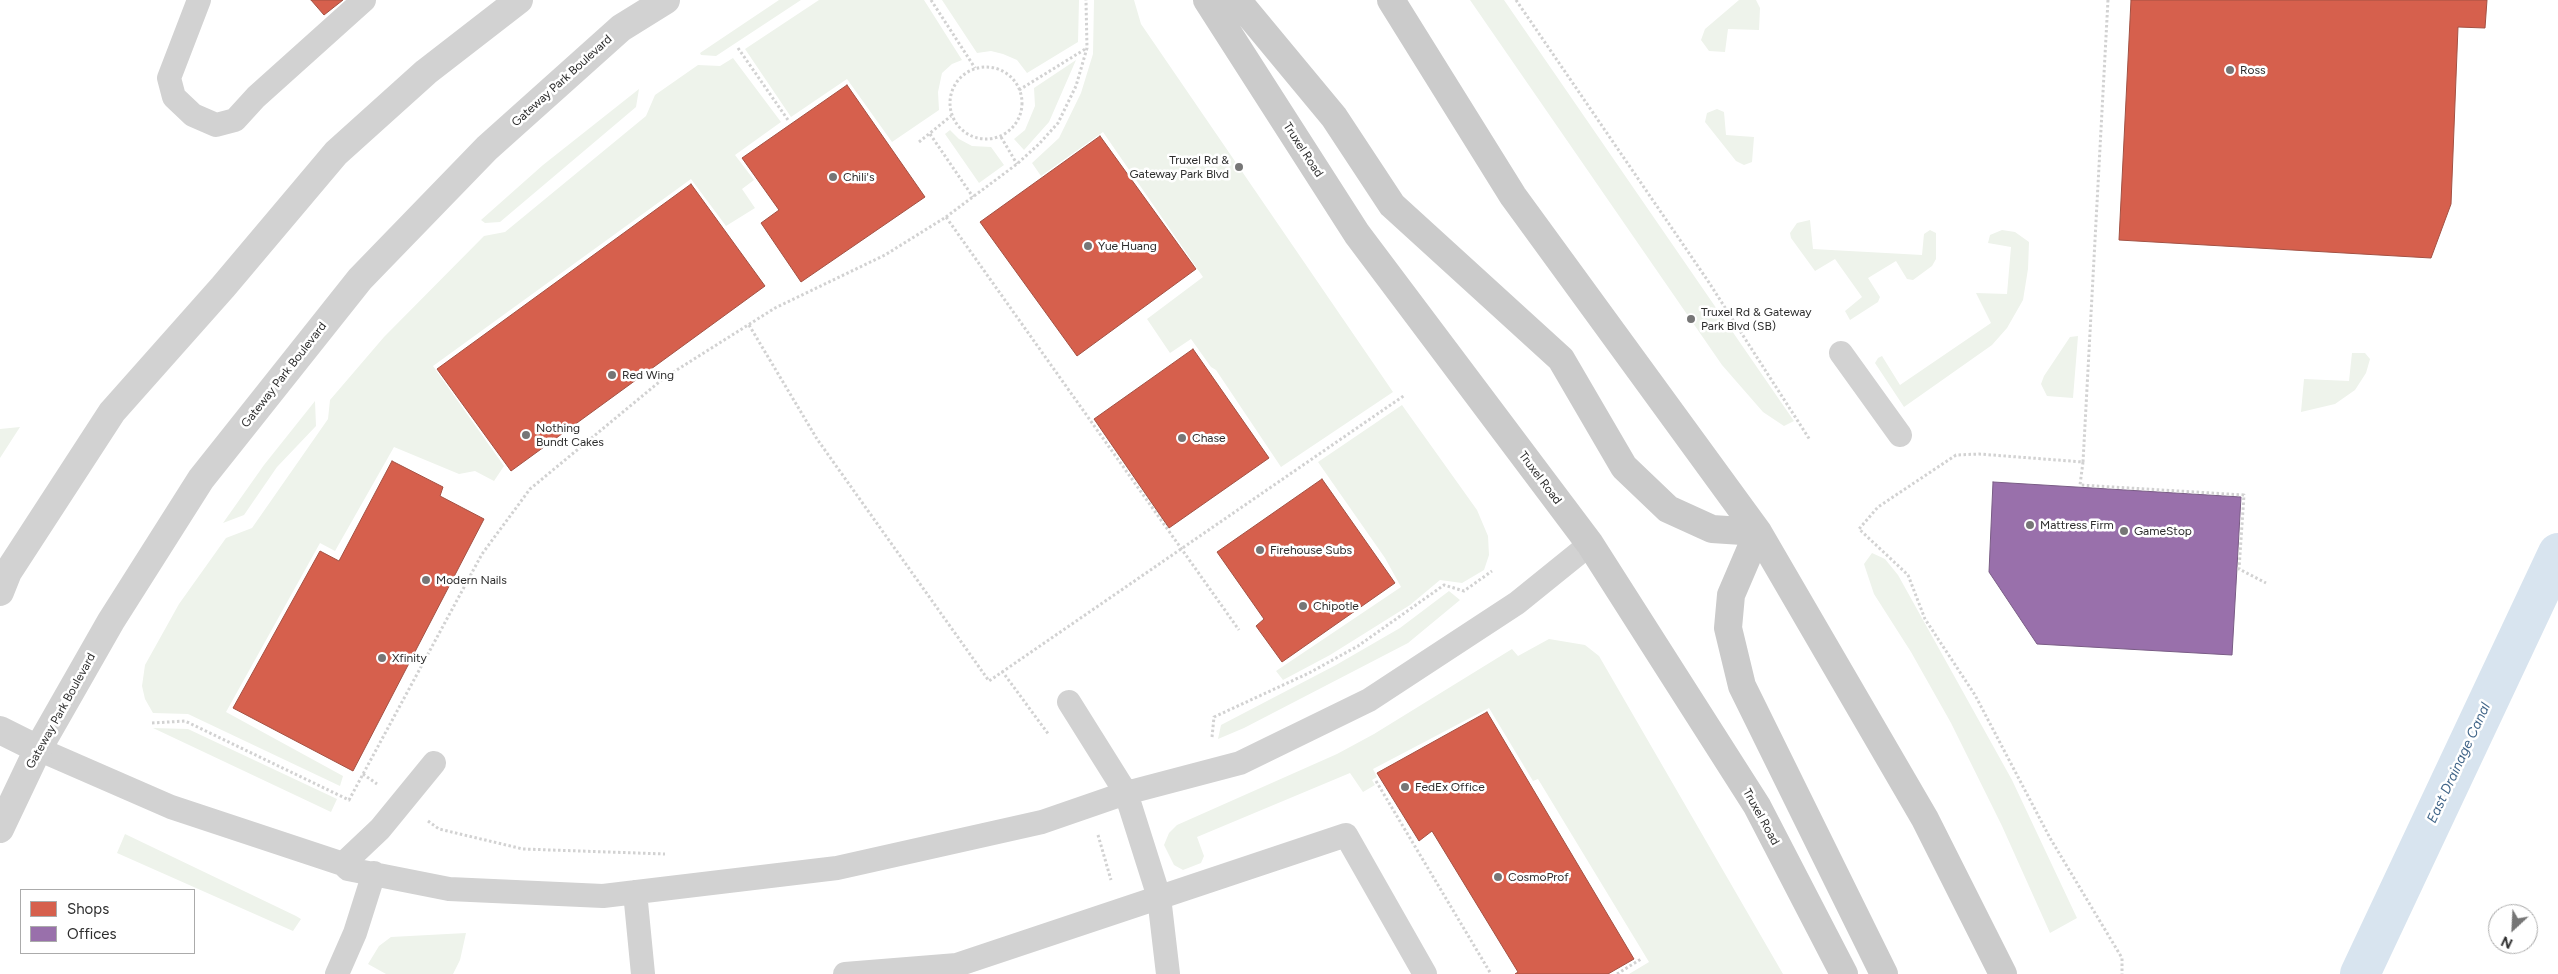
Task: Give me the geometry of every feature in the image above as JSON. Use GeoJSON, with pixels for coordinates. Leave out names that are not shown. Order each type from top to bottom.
{"type":"FeatureCollection","features":[{"type":"Feature","properties":{"kind":"main road","name":"Truxel Road"},"geometry":{"type":"LineString","coordinates":[[1207,0],[1357,234],[1590,544],[1757,806],[1844,974]]}},
{"type":"Feature","properties":{"kind":"main road"},"geometry":{"type":"LineString","coordinates":[[1237,0],[1334,117],[1392,205],[1561,359],[1624,468],[1668,509],[1712,529],[1758,532]]}},
{"type":"Feature","properties":{"kind":"main road"},"geometry":{"type":"LineString","coordinates":[[1391,0],[1514,196],[1758,532],[1925,819],[2003,974]]}},
{"type":"Feature","properties":{"kind":"main road"},"geometry":{"type":"LineString","coordinates":[[1758,532],[1731,595],[1728,628],[1742,686],[1884,974]]}},
{"type":"Feature","properties":{"kind":"street"},"geometry":{"type":"LineString","coordinates":[[0,592],[8,572],[112,412],[336,153],[426,72],[519,0]]}},
{"type":"Feature","properties":{"kind":"street","name":"Gateway Park Boulevard"},"geometry":{"type":"LineString","coordinates":[[0,829],[38,749],[111,621],[201,479],[360,278],[494,142],[622,28],[666,0]]}},
{"type":"Feature","properties":{"kind":"street"},"geometry":{"type":"LineString","coordinates":[[0,730],[38,749]]}},
{"type":"Feature","properties":{"kind":"lane"},"geometry":{"type":"LineString","coordinates":[[199,0],[168,78],[174,97],[193,115],[216,124],[235,120],[256,97],[364,0]]}},
{"type":"Feature","properties":{"kind":"lane"},"geometry":{"type":"LineString","coordinates":[[1841,353],[1900,435]]}},
{"type":"Feature","properties":{"kind":"lane"},"geometry":{"type":"LineString","coordinates":[[38,749],[171,807],[343,864],[348,869],[449,889],[603,896],[837,868],[1042,822],[1126,793],[1240,763],[1369,700],[1517,603],[1590,544]]}},
{"type":"Feature","properties":{"kind":"lane"},"geometry":{"type":"LineString","coordinates":[[1070,702],[1126,793],[1159,897],[1168,974]]}},
{"type":"Feature","properties":{"kind":"lane"},"geometry":{"type":"LineString","coordinates":[[343,864],[380,829],[434,763]]}},
{"type":"Feature","properties":{"kind":"lane"},"geometry":{"type":"LineString","coordinates":[[844,974],[958,965],[1346,834],[1425,974]]}},
{"type":"Feature","properties":{"kind":"lane"},"geometry":{"type":"LineString","coordinates":[[337,974],[355,932],[374,873]]}},
{"type":"Feature","properties":{"kind":"lane"},"geometry":{"type":"LineString","coordinates":[[635,892],[643,974]]}},
{"type":"Feature","properties":{"kind":"path"},"geometry":{"type":"LineString","coordinates":[[932,0],[975,68]]}},
{"type":"Feature","properties":{"kind":"path"},"geometry":{"type":"LineString","coordinates":[[152,723],[184,721],[349,800],[482,554],[530,489],[664,378],[775,308],[885,255],[974,197],[1040,144],[1058,123],[1076,86],[1087,48],[1086,0]]}},
{"type":"Feature","properties":{"kind":"path"},"geometry":{"type":"LineString","coordinates":[[1516,0],[1708,281],[1810,440]]}},
{"type":"Feature","properties":{"kind":"path"},"geometry":{"type":"LineString","coordinates":[[2108,0],[2080,485],[2244,494],[2239,569],[2266,583]]}},
{"type":"Feature","properties":{"kind":"path"},"geometry":{"type":"LineString","coordinates":[[738,48],[788,120]]}},
{"type":"Feature","properties":{"kind":"path"},"geometry":{"type":"LineString","coordinates":[[1019,90],[1087,48]]}},
{"type":"Feature","properties":{"kind":"path"},"geometry":{"type":"LineString","coordinates":[[987,66],[999,69],[1009,75],[1019,90],[1022,108],[1018,120],[1001,137],[977,139],[966,134],[951,116],[950,93],[956,82],[964,74],[975,68],[987,66]]}},
{"type":"Feature","properties":{"kind":"path"},"geometry":{"type":"LineString","coordinates":[[919,142],[951,116]]}},
{"type":"Feature","properties":{"kind":"path"},"geometry":{"type":"LineString","coordinates":[[930,134],[974,197]]}},
{"type":"Feature","properties":{"kind":"path"},"geometry":{"type":"LineString","coordinates":[[1001,137],[1017,164]]}},
{"type":"Feature","properties":{"kind":"path"},"geometry":{"type":"LineString","coordinates":[[946,217],[1239,630]]}},
{"type":"Feature","properties":{"kind":"path"},"geometry":{"type":"LineString","coordinates":[[749,325],[817,439],[989,681],[1405,395]]}},
{"type":"Feature","properties":{"kind":"path"},"geometry":{"type":"LineString","coordinates":[[2082,462],[1979,454],[1956,455],[1878,507],[1859,529],[1908,575],[1925,619],[1974,694],[2050,838],[2122,958],[2122,974]]}},
{"type":"Feature","properties":{"kind":"path"},"geometry":{"type":"LineString","coordinates":[[1203,741],[1212,737],[1214,717],[1310,673],[1358,646],[1444,585],[1464,591],[1492,571]]}},
{"type":"Feature","properties":{"kind":"path"},"geometry":{"type":"LineString","coordinates":[[1002,672],[1052,739]]}},
{"type":"Feature","properties":{"kind":"path"},"geometry":{"type":"LineString","coordinates":[[363,774],[439,829],[523,848],[668,854]]}},
{"type":"Feature","properties":{"kind":"path"},"geometry":{"type":"LineString","coordinates":[[1376,781],[1491,974]]}},
{"type":"Feature","properties":{"kind":"path"},"geometry":{"type":"LineString","coordinates":[[1090,805],[1119,911]]}},
{"type":"Feature","properties":{"kind":"path"},"geometry":{"type":"LineString","coordinates":[[1616,974],[1641,959]]}},
{"type":"Feature","properties":{"kind":"shaded area"},"geometry":{"type":"Polygon","coordinates":[[[779,0],[801,0],[716,56],[701,55],[700,53],[779,0]]]}},
{"type":"Feature","properties":{"kind":"shaded area"},"geometry":{"type":"Polygon","coordinates":[[[819,0],[924,0],[962,60],[952,64],[942,73],[938,92],[939,110],[892,142],[847,79],[791,117],[745,49],[819,0]]]}},
{"type":"Feature","properties":{"kind":"shaded area"},"geometry":{"type":"Polygon","coordinates":[[[942,0],[1079,0],[1078,42],[1027,73],[1017,60],[1003,54],[991,51],[977,53],[942,0]]]}},
{"type":"Feature","properties":{"kind":"shaded area"},"geometry":{"type":"Polygon","coordinates":[[[1094,0],[1134,0],[1141,24],[1393,392],[1281,467],[1216,370],[1211,367],[1191,339],[1170,353],[1147,319],[1203,277],[1103,132],[1041,176],[1032,163],[1059,138],[1081,93],[1093,54],[1094,0]]]}},
{"type":"Feature","properties":{"kind":"shaded area"},"geometry":{"type":"Polygon","coordinates":[[[1470,0],[1504,0],[1794,421],[1784,426],[1763,412],[1722,365],[1470,0]]]}},
{"type":"Feature","properties":{"kind":"shaded area"},"geometry":{"type":"Polygon","coordinates":[[[1739,0],[1756,0],[1760,8],[1759,30],[1728,29],[1725,52],[1709,51],[1701,40],[1705,29],[1739,0]]]}},
{"type":"Feature","properties":{"kind":"shaded area"},"geometry":{"type":"Polygon","coordinates":[[[733,58],[781,122],[735,155],[754,180],[742,189],[755,208],[726,226],[691,179],[433,366],[504,466],[494,481],[475,471],[459,474],[394,447],[335,551],[320,543],[226,712],[343,776],[340,786],[188,714],[153,713],[145,699],[142,686],[145,665],[179,604],[226,538],[252,528],[328,419],[330,400],[384,337],[484,236],[505,232],[646,116],[655,95],[698,65],[720,66],[733,58]]]}},
{"type":"Feature","properties":{"kind":"shaded area"},"geometry":{"type":"Polygon","coordinates":[[[1076,60],[1049,122],[1024,150],[1014,139],[1025,130],[1035,106],[1034,88],[1076,60]]]}},
{"type":"Feature","properties":{"kind":"shaded area"},"geometry":{"type":"Polygon","coordinates":[[[639,89],[636,107],[500,222],[485,223],[481,220],[543,165],[639,89]]]}},
{"type":"Feature","properties":{"kind":"shaded area"},"geometry":{"type":"Polygon","coordinates":[[[1717,109],[1724,112],[1726,135],[1754,137],[1752,162],[1744,165],[1736,161],[1705,122],[1707,113],[1717,109]]]}},
{"type":"Feature","properties":{"kind":"shaded area"},"geometry":{"type":"Polygon","coordinates":[[[950,130],[959,139],[972,146],[991,147],[1004,165],[979,183],[945,134],[950,130]]]}},
{"type":"Feature","properties":{"kind":"shaded area"},"geometry":{"type":"Polygon","coordinates":[[[1810,220],[1813,249],[1922,255],[1924,234],[1930,230],[1936,233],[1936,259],[1932,266],[1913,280],[1907,279],[1896,261],[1868,278],[1880,297],[1878,302],[1850,320],[1845,311],[1862,297],[1835,259],[1815,271],[1791,238],[1790,233],[1797,223],[1810,220]]]}},
{"type":"Feature","properties":{"kind":"shaded area"},"geometry":{"type":"Polygon","coordinates":[[[2002,230],[2015,232],[2029,242],[2028,269],[2023,300],[2007,328],[1992,345],[1904,407],[1875,363],[1882,356],[1900,385],[1991,323],[1976,293],[2007,294],[2011,247],[1988,243],[1990,235],[2002,230]]]}},
{"type":"Feature","properties":{"kind":"shaded area"},"geometry":{"type":"Polygon","coordinates":[[[2078,336],[2073,398],[2047,396],[2041,384],[2044,376],[2070,337],[2078,336]]]}},
{"type":"Feature","properties":{"kind":"shaded area"},"geometry":{"type":"Polygon","coordinates":[[[2352,353],[2365,353],[2370,359],[2366,373],[2355,390],[2335,404],[2301,412],[2304,379],[2349,381],[2352,353]]]}},
{"type":"Feature","properties":{"kind":"shaded area"},"geometry":{"type":"Polygon","coordinates":[[[315,401],[316,426],[277,467],[244,515],[223,523],[264,465],[315,401]]]}},
{"type":"Feature","properties":{"kind":"shaded area"},"geometry":{"type":"Polygon","coordinates":[[[1402,405],[1477,510],[1488,536],[1489,555],[1484,570],[1462,583],[1440,580],[1410,605],[1330,655],[1283,680],[1276,671],[1401,587],[1385,558],[1318,462],[1402,405]]]}},
{"type":"Feature","properties":{"kind":"shaded area"},"geometry":{"type":"Polygon","coordinates":[[[20,427],[0,458],[0,429],[20,427]]]}},
{"type":"Feature","properties":{"kind":"shaded area"},"geometry":{"type":"Polygon","coordinates":[[[1872,553],[1885,559],[1898,575],[2012,780],[2077,918],[2050,933],[2002,826],[1951,723],[1911,652],[1874,594],[1864,564],[1872,553]]]}},
{"type":"Feature","properties":{"kind":"shaded area"},"geometry":{"type":"Polygon","coordinates":[[[1449,591],[1460,600],[1408,643],[1244,728],[1218,739],[1221,725],[1336,665],[1400,628],[1449,591]]]}},
{"type":"Feature","properties":{"kind":"shaded area"},"geometry":{"type":"Polygon","coordinates":[[[1549,639],[1585,645],[1599,656],[1783,974],[1629,974],[1649,962],[1538,779],[1533,781],[1489,708],[1373,769],[1377,777],[1372,780],[1375,785],[1363,792],[1350,773],[1197,837],[1204,856],[1201,863],[1183,870],[1174,865],[1164,845],[1169,833],[1177,825],[1337,754],[1374,734],[1512,649],[1518,656],[1549,639]]]}},
{"type":"Feature","properties":{"kind":"shaded area"},"geometry":{"type":"Polygon","coordinates":[[[153,728],[188,729],[337,799],[331,812],[153,728]]]}},
{"type":"Feature","properties":{"kind":"shaded area"},"geometry":{"type":"Polygon","coordinates":[[[125,834],[301,919],[293,931],[117,853],[125,834]]]}},
{"type":"Feature","properties":{"kind":"shaded area"},"geometry":{"type":"Polygon","coordinates":[[[466,933],[460,960],[453,974],[386,974],[368,964],[379,946],[391,937],[466,933]]]}},
{"type":"Feature","properties":{"kind":"building: Shops"},"geometry":{"type":"Polygon","coordinates":[[[311,0],[343,0],[324,15],[311,0]]]}},
{"type":"Feature","properties":{"kind":"building: Shops"},"geometry":{"type":"Polygon","coordinates":[[[2131,0],[2487,0],[2485,28],[2458,27],[2451,204],[2431,258],[2119,240],[2131,0]]]}},
{"type":"Feature","properties":{"kind":"building: Shops","name":"Chili's"},"geometry":{"type":"Polygon","coordinates":[[[847,85],[925,197],[801,282],[761,223],[779,210],[742,158],[847,85]]]}},
{"type":"Feature","properties":{"kind":"building: Shops","name":"Yue Huang"},"geometry":{"type":"Polygon","coordinates":[[[1100,136],[1196,269],[1077,356],[980,222],[1100,136]]]}},
{"type":"Feature","properties":{"kind":"building: Shops"},"geometry":{"type":"Polygon","coordinates":[[[691,184],[765,286],[511,471],[437,369],[691,184]]]}},
{"type":"Feature","properties":{"kind":"building: Shops","name":"Chase"},"geometry":{"type":"Polygon","coordinates":[[[1193,349],[1269,458],[1169,528],[1094,419],[1193,349]]]}},
{"type":"Feature","properties":{"kind":"building: Shops"},"geometry":{"type":"Polygon","coordinates":[[[392,461],[443,487],[440,496],[484,519],[353,771],[233,708],[320,551],[339,561],[392,461]]]}},
{"type":"Feature","properties":{"kind":"building: Shops"},"geometry":{"type":"Polygon","coordinates":[[[1322,479],[1395,583],[1282,662],[1256,626],[1264,619],[1217,552],[1322,479]]]}},
{"type":"Feature","properties":{"kind":"building: Shops"},"geometry":{"type":"Polygon","coordinates":[[[1487,712],[1634,959],[1608,974],[1515,974],[1518,972],[1432,831],[1419,841],[1377,773],[1487,712]]]}},
{"type":"Feature","properties":{"kind":"building: Offices"},"geometry":{"type":"Polygon","coordinates":[[[1993,482],[2241,497],[2232,655],[2037,644],[1989,572],[1993,482]]]}},
{"type":"Feature","properties":{"kind":"waterway","name":"East Drainage Canal"},"geometry":{"type":"LineString","coordinates":[[2360,974],[2558,553]]}},
{"type":"Feature","properties":{"kind":"place","name":"Ross"},"geometry":{"type":"Point","coordinates":[2230,70]}},
{"type":"Feature","properties":{"kind":"place","name":"Truxel Rd & Gateway Park Blvd"},"geometry":{"type":"Point","coordinates":[1239,167]}},
{"type":"Feature","properties":{"kind":"place","name":"Chili's"},"geometry":{"type":"Point","coordinates":[833,177]}},
{"type":"Feature","properties":{"kind":"place","name":"Yue Huang"},"geometry":{"type":"Point","coordinates":[1088,246]}},
{"type":"Feature","properties":{"kind":"place","name":"Truxel Rd & Gateway Park Blvd (SB)"},"geometry":{"type":"Point","coordinates":[1691,319]}},
{"type":"Feature","properties":{"kind":"place","name":"Red Wing"},"geometry":{"type":"Point","coordinates":[612,375]}},
{"type":"Feature","properties":{"kind":"place","name":"Nothing Bundt Cakes"},"geometry":{"type":"Point","coordinates":[526,435]}},
{"type":"Feature","properties":{"kind":"place","name":"Chase"},"geometry":{"type":"Point","coordinates":[1182,438]}},
{"type":"Feature","properties":{"kind":"place","name":"Mattress Firm"},"geometry":{"type":"Point","coordinates":[2030,525]}},
{"type":"Feature","properties":{"kind":"place","name":"GameStop"},"geometry":{"type":"Point","coordinates":[2124,531]}},
{"type":"Feature","properties":{"kind":"place","name":"Firehouse Subs"},"geometry":{"type":"Point","coordinates":[1260,550]}},
{"type":"Feature","properties":{"kind":"place","name":"Modern Nails"},"geometry":{"type":"Point","coordinates":[426,580]}},
{"type":"Feature","properties":{"kind":"place","name":"Chipotle"},"geometry":{"type":"Point","coordinates":[1303,606]}},
{"type":"Feature","properties":{"kind":"place","name":"Xfinity"},"geometry":{"type":"Point","coordinates":[382,658]}},
{"type":"Feature","properties":{"kind":"place","name":"FedEx Office"},"geometry":{"type":"Point","coordinates":[1405,787]}},
{"type":"Feature","properties":{"kind":"place","name":"CosmoProf"},"geometry":{"type":"Point","coordinates":[1498,877]}}]}
